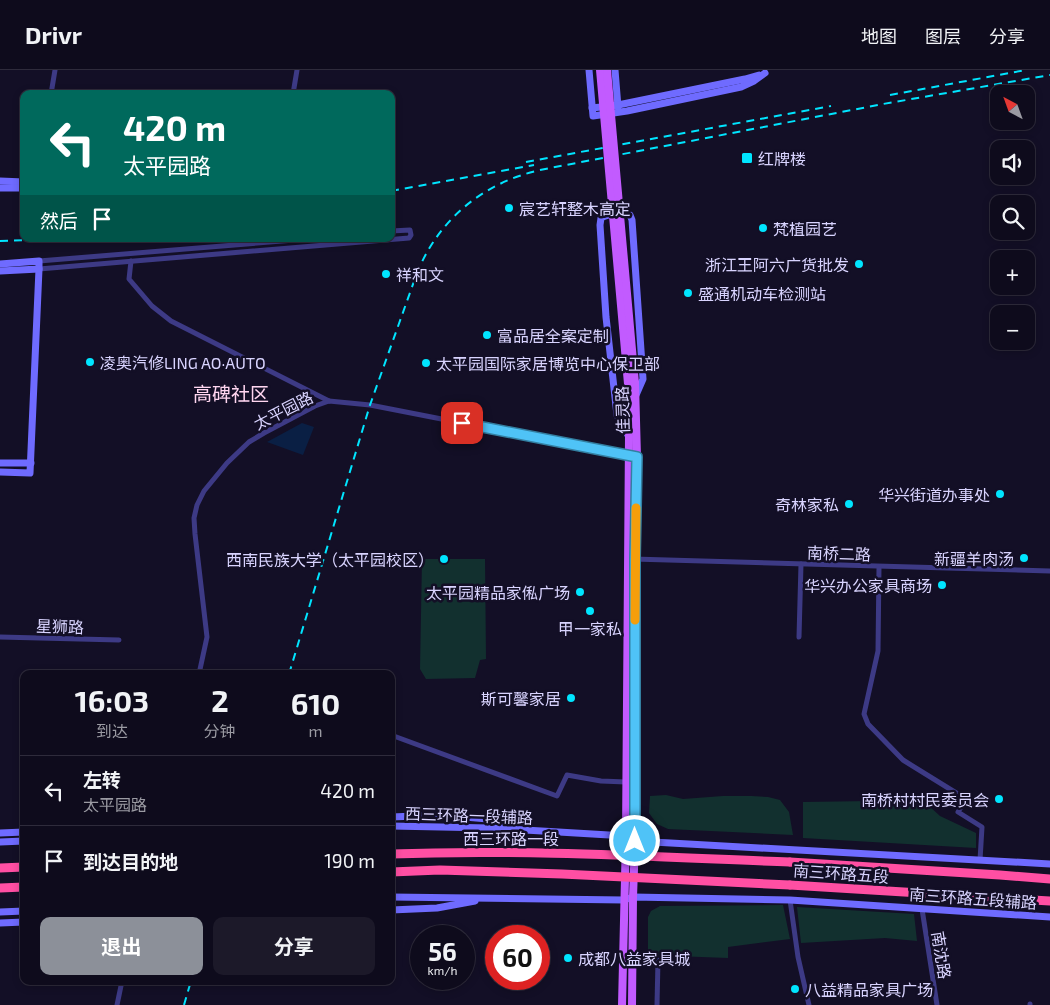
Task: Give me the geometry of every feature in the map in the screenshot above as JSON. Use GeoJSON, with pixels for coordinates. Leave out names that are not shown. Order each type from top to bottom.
{"type":"FeatureCollection","features":[{"type":"Feature","properties":{"kind":"highway","name":"西三环路一段"},"geometry":{"type":"LineString","coordinates":[[395,854],[500,852],[631,856]]}},
{"type":"Feature","properties":{"kind":"highway","name":"南三环路五段"},"geometry":{"type":"LineString","coordinates":[[631,856],[790,862],[1050,879]]}},
{"type":"Feature","properties":{"kind":"highway"},"geometry":{"type":"LineString","coordinates":[[0,868],[20,867]]}},
{"type":"Feature","properties":{"kind":"highway","name":"西三环路一段"},"geometry":{"type":"LineString","coordinates":[[395,872],[440,870],[630,877]]}},
{"type":"Feature","properties":{"kind":"highway","name":"南三环路五段"},"geometry":{"type":"LineString","coordinates":[[630,877],[1050,901]]}},
{"type":"Feature","properties":{"kind":"highway"},"geometry":{"type":"LineString","coordinates":[[0,888],[20,887]]}},
{"type":"Feature","properties":{"kind":"main road"},"geometry":{"type":"LineString","coordinates":[[590,70],[593,116],[745,79],[767,71]]}},
{"type":"Feature","properties":{"kind":"main road","name":"佳灵路"},"geometry":{"type":"LineString","coordinates":[[600,70],[632,383],[636,396],[633,457],[622,1005]]}},
{"type":"Feature","properties":{"kind":"main road","name":"佳灵路"},"geometry":{"type":"LineString","coordinates":[[607,70],[632,383],[629,437],[633,457]]}},
{"type":"Feature","properties":{"kind":"main road"},"geometry":{"type":"LineString","coordinates":[[616,70],[618,109]]}},
{"type":"Feature","properties":{"kind":"main road"},"geometry":{"type":"LineString","coordinates":[[0,181],[20,182]]}},
{"type":"Feature","properties":{"kind":"main road"},"geometry":{"type":"LineString","coordinates":[[0,188],[20,188]]}},
{"type":"Feature","properties":{"kind":"main road"},"geometry":{"type":"LineString","coordinates":[[629,437],[617,415],[606,317],[600,225],[601,218],[605,216],[626,214],[630,215],[632,220],[643,379],[636,396]]}},
{"type":"Feature","properties":{"kind":"main road"},"geometry":{"type":"LineString","coordinates":[[0,264],[39,265]]}},
{"type":"Feature","properties":{"kind":"main road"},"geometry":{"type":"LineString","coordinates":[[0,271],[39,265]]}},
{"type":"Feature","properties":{"kind":"main road"},"geometry":{"type":"LineString","coordinates":[[0,472],[30,473],[39,265]]}},
{"type":"Feature","properties":{"kind":"main road"},"geometry":{"type":"LineString","coordinates":[[0,463],[31,463]]}},
{"type":"Feature","properties":{"kind":"main road","name":"佳灵路"},"geometry":{"type":"LineString","coordinates":[[631,558],[635,841],[632,1005]]}},
{"type":"Feature","properties":{"kind":"main road"},"geometry":{"type":"LineString","coordinates":[[395,817],[441,815],[488,820],[529,830]]}},
{"type":"Feature","properties":{"kind":"main road","name":"西三环路一段辅路"},"geometry":{"type":"LineString","coordinates":[[395,826],[489,828],[626,836],[635,841]]}},
{"type":"Feature","properties":{"kind":"main road"},"geometry":{"type":"LineString","coordinates":[[0,833],[20,832]]}},
{"type":"Feature","properties":{"kind":"main road"},"geometry":{"type":"LineString","coordinates":[[0,842],[20,841]]}},
{"type":"Feature","properties":{"kind":"main road"},"geometry":{"type":"LineString","coordinates":[[635,841],[1050,864]]}},
{"type":"Feature","properties":{"kind":"main road","name":"南三环路五段辅路"},"geometry":{"type":"LineString","coordinates":[[624,900],[633,897],[790,900],[1050,917]]}},
{"type":"Feature","properties":{"kind":"main road"},"geometry":{"type":"LineString","coordinates":[[395,898],[624,900]]}},
{"type":"Feature","properties":{"kind":"main road"},"geometry":{"type":"LineString","coordinates":[[395,910],[437,908],[491,898]]}},
{"type":"Feature","properties":{"kind":"main road"},"geometry":{"type":"LineString","coordinates":[[0,912],[20,911]]}},
{"type":"Feature","properties":{"kind":"main road"},"geometry":{"type":"LineString","coordinates":[[0,923],[20,922]]}},
{"type":"Feature","properties":{"kind":"street"},"geometry":{"type":"LineString","coordinates":[[52,90],[54,70]]}},
{"type":"Feature","properties":{"kind":"street"},"geometry":{"type":"LineString","coordinates":[[294,90],[297,70]]}},
{"type":"Feature","properties":{"kind":"street"},"geometry":{"type":"LineString","coordinates":[[395,232],[410,230],[411,234],[409,238],[395,239]]}},
{"type":"Feature","properties":{"kind":"street"},"geometry":{"type":"LineString","coordinates":[[39,265],[276,242]]}},
{"type":"Feature","properties":{"kind":"street"},"geometry":{"type":"LineString","coordinates":[[39,265],[131,261],[361,242]]}},
{"type":"Feature","properties":{"kind":"street"},"geometry":{"type":"LineString","coordinates":[[131,261],[129,279],[152,306],[171,320],[329,402]]}},
{"type":"Feature","properties":{"kind":"street","name":"太平园路"},"geometry":{"type":"LineString","coordinates":[[200,670],[207,637],[195,534],[194,518],[197,505],[204,491],[227,463],[249,442],[264,432],[315,406],[329,402],[370,405],[633,457]]}},
{"type":"Feature","properties":{"kind":"street","name":"南桥二路"},"geometry":{"type":"LineString","coordinates":[[631,558],[1050,572]]}},
{"type":"Feature","properties":{"kind":"street"},"geometry":{"type":"LineString","coordinates":[[799,637],[801,564]]}},
{"type":"Feature","properties":{"kind":"street"},"geometry":{"type":"LineString","coordinates":[[879,567],[878,651],[864,714],[868,724],[903,760],[966,799],[958,812],[982,827],[980,860]]}},
{"type":"Feature","properties":{"kind":"street","name":"星狮路"},"geometry":{"type":"LineString","coordinates":[[0,637],[119,640]]}},
{"type":"Feature","properties":{"kind":"street"},"geometry":{"type":"LineString","coordinates":[[395,736],[557,796],[567,775],[601,781],[626,782]]}},
{"type":"Feature","properties":{"kind":"street"},"geometry":{"type":"LineString","coordinates":[[790,900],[798,957],[809,1005]]}},
{"type":"Feature","properties":{"kind":"street","name":"南沈路"},"geometry":{"type":"LineString","coordinates":[[922,909],[937,1005]]}},
{"type":"Feature","properties":{"kind":"street"},"geometry":{"type":"LineString","coordinates":[[657,1005],[658,960]]}},
{"type":"Feature","properties":{"kind":"street"},"geometry":{"type":"LineString","coordinates":[[117,1005],[121,985]]}},
{"type":"Feature","properties":{"kind":"green space"},"geometry":{"type":"Polygon","coordinates":[[[422,559],[485,559],[486,659],[480,660],[475,678],[426,679],[420,669],[422,559]]]}},
{"type":"Feature","properties":{"kind":"green space"},"geometry":{"type":"Polygon","coordinates":[[[666,795],[683,799],[751,796],[780,800],[789,812],[793,835],[668,829],[657,824],[649,813],[650,796],[666,795]]]}},
{"type":"Feature","properties":{"kind":"green space"},"geometry":{"type":"Polygon","coordinates":[[[873,801],[929,806],[940,816],[976,833],[976,848],[803,838],[803,802],[873,801]]]}},
{"type":"Feature","properties":{"kind":"green space"},"geometry":{"type":"Polygon","coordinates":[[[783,905],[790,939],[728,947],[728,958],[648,955],[648,917],[651,911],[660,906],[783,905]]]}},
{"type":"Feature","properties":{"kind":"green space"},"geometry":{"type":"Polygon","coordinates":[[[797,907],[914,914],[917,941],[885,938],[801,943],[797,907]]]}},
{"type":"Feature","properties":{"kind":"water"},"geometry":{"type":"Polygon","coordinates":[[[302,423],[314,427],[303,455],[267,442],[302,423]]]}},
{"type":"Feature","properties":{"kind":"railway"},"geometry":{"type":"LineString","coordinates":[[890,95],[1026,70]]}},
{"type":"Feature","properties":{"kind":"railway"},"geometry":{"type":"LineString","coordinates":[[290,670],[370,405],[417,273],[437,236],[465,206],[500,184],[540,170],[883,104],[1050,75]]}},
{"type":"Feature","properties":{"kind":"railway"},"geometry":{"type":"LineString","coordinates":[[526,162],[831,106]]}},
{"type":"Feature","properties":{"kind":"railway"},"geometry":{"type":"LineString","coordinates":[[395,190],[534,165]]}},
{"type":"Feature","properties":{"kind":"railway"},"geometry":{"type":"LineString","coordinates":[[0,241],[20,240]]}},
{"type":"Feature","properties":{"kind":"railway"},"geometry":{"type":"LineString","coordinates":[[184,1005],[190,985]]}},
{"type":"Feature","properties":{"kind":"slow traffic"},"geometry":{"type":"LineString","coordinates":[[635,620],[636,508]]}},
{"type":"Feature","properties":{"kind":"place","name":"红牌楼"},"geometry":{"type":"Point","coordinates":[747,158]}},
{"type":"Feature","properties":{"kind":"place","name":"宸艺轩整木高定"},"geometry":{"type":"Point","coordinates":[509,208]}},
{"type":"Feature","properties":{"kind":"place","name":"梵植园艺"},"geometry":{"type":"Point","coordinates":[763,228]}},
{"type":"Feature","properties":{"kind":"place","name":"浙江王阿六广货批发"},"geometry":{"type":"Point","coordinates":[859,264]}},
{"type":"Feature","properties":{"kind":"place","name":"祥和文"},"geometry":{"type":"Point","coordinates":[386,274]}},
{"type":"Feature","properties":{"kind":"place","name":"盛通机动车检测站"},"geometry":{"type":"Point","coordinates":[688,293]}},
{"type":"Feature","properties":{"kind":"place","name":"富品居全案定制"},"geometry":{"type":"Point","coordinates":[487,335]}},
{"type":"Feature","properties":{"kind":"place","name":"凌奥汽修LING AO·AUTO"},"geometry":{"type":"Point","coordinates":[90,362]}},
{"type":"Feature","properties":{"kind":"place","name":"太平园国际家居博览中心保卫部"},"geometry":{"type":"Point","coordinates":[426,363]}},
{"type":"Feature","properties":{"kind":"place","name":"华兴街道办事处"},"geometry":{"type":"Point","coordinates":[1000,494]}},
{"type":"Feature","properties":{"kind":"place","name":"奇林家私"},"geometry":{"type":"Point","coordinates":[849,504]}},
{"type":"Feature","properties":{"kind":"place","name":"新疆羊肉汤"},"geometry":{"type":"Point","coordinates":[1024,558]}},
{"type":"Feature","properties":{"kind":"place","name":"西南民族大学（太平园校区）"},"geometry":{"type":"Point","coordinates":[444,559]}},
{"type":"Feature","properties":{"kind":"place","name":"华兴办公家具商场"},"geometry":{"type":"Point","coordinates":[942,585]}},
{"type":"Feature","properties":{"kind":"place","name":"太平园精品家俬广场"},"geometry":{"type":"Point","coordinates":[580,592]}},
{"type":"Feature","properties":{"kind":"place","name":"甲一家私"},"geometry":{"type":"Point","coordinates":[590,611]}},
{"type":"Feature","properties":{"kind":"place","name":"斯可馨家居"},"geometry":{"type":"Point","coordinates":[571,698]}},
{"type":"Feature","properties":{"kind":"place","name":"南桥村村民委员会"},"geometry":{"type":"Point","coordinates":[999,799]}},
{"type":"Feature","properties":{"kind":"place","name":"成都八益家具城"},"geometry":{"type":"Point","coordinates":[568,958]}},
{"type":"Feature","properties":{"kind":"place","name":"八益精品家具广场"},"geometry":{"type":"Point","coordinates":[795,989]}},
{"type":"Feature","properties":{"kind":"district","name":"高碑社区"},"geometry":{"type":"Point","coordinates":[231,393]}},
{"type":"Feature","properties":{"kind":"route"},"geometry":{"type":"LineString","coordinates":[[462,423],[637,457],[635,841]]}}]}
